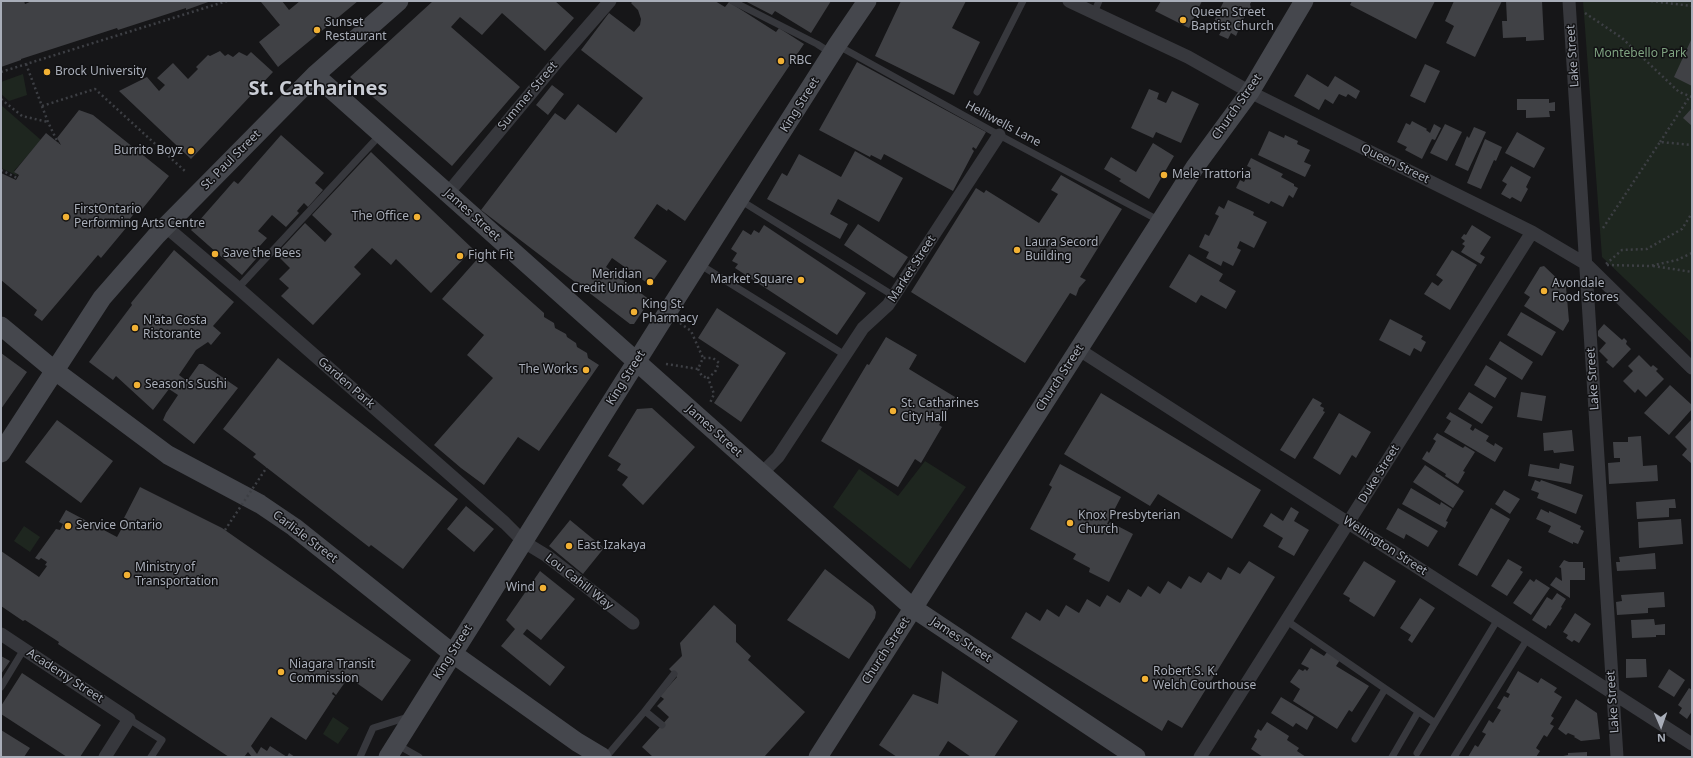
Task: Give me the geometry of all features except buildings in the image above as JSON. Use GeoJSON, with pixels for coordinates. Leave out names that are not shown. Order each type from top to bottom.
{"type":"FeatureCollection","features":[{"type":"Feature","properties":{"kind":"street","name":"St. Paul Street"},"geometry":{"type":"LineString","coordinates":[[1,453],[102,298],[165,226],[315,75],[398,1]]}},
{"type":"Feature","properties":{"kind":"street","name":"Summer Street"},"geometry":{"type":"LineString","coordinates":[[448,193],[610,1]]}},
{"type":"Feature","properties":{"kind":"street","name":"King Street"},"geometry":{"type":"LineString","coordinates":[[392,750],[667,313],[867,1]]}},
{"type":"Feature","properties":{"kind":"street","name":"Queen Street"},"geometry":{"type":"LineString","coordinates":[[1069,1],[1097,7],[1250,92],[1532,232],[1586,264],[1692,368]]}},
{"type":"Feature","properties":{"kind":"street","name":"Church Street"},"geometry":{"type":"LineString","coordinates":[[818,757],[1195,166],[1250,92],[1304,1]]}},
{"type":"Feature","properties":{"kind":"street","name":"Lake Street"},"geometry":{"type":"LineString","coordinates":[[1569,2],[1617,757]]}},
{"type":"Feature","properties":{"kind":"street","name":"James Street"},"geometry":{"type":"LineString","coordinates":[[315,75],[913,608],[1136,757]]}},
{"type":"Feature","properties":{"kind":"street","name":"Market Street"},"geometry":{"type":"LineString","coordinates":[[762,473],[778,457],[862,328],[888,305],[999,135]]}},
{"type":"Feature","properties":{"kind":"street","name":"Garden Park"},"geometry":{"type":"LineString","coordinates":[[165,226],[238,288],[505,523],[524,542]]}},
{"type":"Feature","properties":{"kind":"street","name":"Duke Street"},"geometry":{"type":"LineString","coordinates":[[1200,757],[1532,232]]}},
{"type":"Feature","properties":{"kind":"street","name":"Carlisle Street"},"geometry":{"type":"LineString","coordinates":[[1,326],[54,370],[168,456],[260,504],[294,527],[452,653],[577,742],[602,757]]}},
{"type":"Feature","properties":{"kind":"street","name":"Wellington Street"},"geometry":{"type":"LineString","coordinates":[[1078,349],[1692,744]]}},
{"type":"Feature","properties":{"kind":"street","name":"Lou Cahill Way"},"geometry":{"type":"LineString","coordinates":[[524,542],[546,556],[633,624]]}},
{"type":"Feature","properties":{"kind":"street","name":"Academy Street"},"geometry":{"type":"LineString","coordinates":[[1,634],[129,719]]}},
{"type":"Feature","properties":{"kind":"street"},"geometry":{"type":"LineString","coordinates":[[106,757],[129,719]]}},
{"type":"Feature","properties":{"kind":"lane","name":"Helliwells Lane"},"geometry":{"type":"LineString","coordinates":[[732,1],[817,44],[835,50],[1160,221]]}},
{"type":"Feature","properties":{"kind":"lane"},"geometry":{"type":"LineString","coordinates":[[977,92],[1023,1]]}},
{"type":"Feature","properties":{"kind":"lane"},"geometry":{"type":"LineString","coordinates":[[238,288],[381,134]]}},
{"type":"Feature","properties":{"kind":"lane"},"geometry":{"type":"LineString","coordinates":[[739,200],[894,296]]}},
{"type":"Feature","properties":{"kind":"lane"},"geometry":{"type":"LineString","coordinates":[[699,264],[844,355]]}},
{"type":"Feature","properties":{"kind":"lane"},"geometry":{"type":"LineString","coordinates":[[1418,753],[1498,619]]}},
{"type":"Feature","properties":{"kind":"lane"},"geometry":{"type":"LineString","coordinates":[[1286,621],[1435,723]]}},
{"type":"Feature","properties":{"kind":"lane"},"geometry":{"type":"LineString","coordinates":[[1454,757],[1528,638]]}},
{"type":"Feature","properties":{"kind":"lane"},"geometry":{"type":"LineString","coordinates":[[1,687],[24,649]]}},
{"type":"Feature","properties":{"kind":"lane"},"geometry":{"type":"LineString","coordinates":[[606,757],[674,674]]}},
{"type":"Feature","properties":{"kind":"lane"},"geometry":{"type":"LineString","coordinates":[[1355,739],[1385,689]]}},
{"type":"Feature","properties":{"kind":"lane"},"geometry":{"type":"LineString","coordinates":[[645,711],[662,725]]}},
{"type":"Feature","properties":{"kind":"lane"},"geometry":{"type":"LineString","coordinates":[[1392,757],[1418,712]]}},
{"type":"Feature","properties":{"kind":"lane"},"geometry":{"type":"LineString","coordinates":[[360,757],[373,728],[414,715]]}},
{"type":"Feature","properties":{"kind":"lane"},"geometry":{"type":"LineString","coordinates":[[129,719],[162,740],[151,757]]}},
{"type":"Feature","properties":{"kind":"lane"},"geometry":{"type":"LineString","coordinates":[[392,750],[419,757]]}},
{"type":"Feature","properties":{"kind":"path"},"geometry":{"type":"LineString","coordinates":[[1,72],[227,1]]}},
{"type":"Feature","properties":{"kind":"path"},"geometry":{"type":"LineString","coordinates":[[1651,1],[1692,6]]}},
{"type":"Feature","properties":{"kind":"path"},"geometry":{"type":"LineString","coordinates":[[1569,2],[1622,38],[1679,92],[1691,97],[1602,228]]}},
{"type":"Feature","properties":{"kind":"path"},"geometry":{"type":"LineString","coordinates":[[26,64],[48,122],[58,142]]}},
{"type":"Feature","properties":{"kind":"path"},"geometry":{"type":"LineString","coordinates":[[42,106],[95,89],[186,172]]}},
{"type":"Feature","properties":{"kind":"path"},"geometry":{"type":"LineString","coordinates":[[1,99],[22,116],[48,122]]}},
{"type":"Feature","properties":{"kind":"path"},"geometry":{"type":"LineString","coordinates":[[1660,142],[1692,145]]}},
{"type":"Feature","properties":{"kind":"path"},"geometry":{"type":"LineString","coordinates":[[1,170],[17,178]]}},
{"type":"Feature","properties":{"kind":"path"},"geometry":{"type":"LineString","coordinates":[[1605,265],[1622,250],[1647,249],[1682,229],[1692,213]]}},
{"type":"Feature","properties":{"kind":"path"},"geometry":{"type":"LineString","coordinates":[[1650,266],[1677,260],[1692,253]]}},
{"type":"Feature","properties":{"kind":"path"},"geometry":{"type":"LineString","coordinates":[[1586,264],[1650,266],[1692,272]]}},
{"type":"Feature","properties":{"kind":"path"},"geometry":{"type":"LineString","coordinates":[[667,313],[691,331],[703,358],[698,369]]}},
{"type":"Feature","properties":{"kind":"path"},"geometry":{"type":"LineString","coordinates":[[703,358],[713,358],[718,363],[715,372],[708,378]]}},
{"type":"Feature","properties":{"kind":"path"},"geometry":{"type":"LineString","coordinates":[[637,362],[675,364],[698,369],[702,376],[708,378]]}},
{"type":"Feature","properties":{"kind":"path"},"geometry":{"type":"LineString","coordinates":[[702,420],[714,394],[708,378]]}},
{"type":"Feature","properties":{"kind":"path"},"geometry":{"type":"LineString","coordinates":[[225,530],[266,467]]}},
{"type":"Feature","properties":{"kind":"green space","name":"Montebello Park"},"geometry":{"type":"Polygon","coordinates":[[[1583,1],[1692,1],[1692,343],[1602,257],[1583,1]]]}},
{"type":"Feature","properties":{"kind":"green space"},"geometry":{"type":"Polygon","coordinates":[[[23,74],[27,95],[9,101],[1,94],[1,82],[23,74]]]}},
{"type":"Feature","properties":{"kind":"green space"},"geometry":{"type":"Polygon","coordinates":[[[1,105],[41,140],[14,171],[18,176],[1,168],[1,105]]]}},
{"type":"Feature","properties":{"kind":"green space"},"geometry":{"type":"Polygon","coordinates":[[[925,461],[966,487],[910,569],[833,507],[859,469],[898,496],[925,461]]]}},
{"type":"Feature","properties":{"kind":"green space"},"geometry":{"type":"Polygon","coordinates":[[[24,526],[40,537],[30,552],[14,541],[24,526]]]}},
{"type":"Feature","properties":{"kind":"green space"},"geometry":{"type":"Polygon","coordinates":[[[333,717],[349,728],[338,744],[323,734],[333,717]]]}},
{"type":"Feature","properties":{"kind":"place","name":"Queen Street Baptist Church"},"geometry":{"type":"Point","coordinates":[1183,20]}},
{"type":"Feature","properties":{"kind":"place","name":"Sunset Restaurant"},"geometry":{"type":"Point","coordinates":[317,30]}},
{"type":"Feature","properties":{"kind":"place","name":"RBC"},"geometry":{"type":"Point","coordinates":[781,61]}},
{"type":"Feature","properties":{"kind":"place","name":"Brock University"},"geometry":{"type":"Point","coordinates":[47,72]}},
{"type":"Feature","properties":{"kind":"place","name":"Burrito Boyz"},"geometry":{"type":"Point","coordinates":[191,151]}},
{"type":"Feature","properties":{"kind":"place","name":"Mele Trattoria"},"geometry":{"type":"Point","coordinates":[1164,175]}},
{"type":"Feature","properties":{"kind":"place","name":"FirstOntario Performing Arts Centre"},"geometry":{"type":"Point","coordinates":[66,217]}},
{"type":"Feature","properties":{"kind":"place","name":"The Office"},"geometry":{"type":"Point","coordinates":[417,217]}},
{"type":"Feature","properties":{"kind":"place","name":"Laura Secord Building"},"geometry":{"type":"Point","coordinates":[1017,250]}},
{"type":"Feature","properties":{"kind":"place","name":"Save the Bees"},"geometry":{"type":"Point","coordinates":[215,254]}},
{"type":"Feature","properties":{"kind":"place","name":"Fight Fit"},"geometry":{"type":"Point","coordinates":[460,256]}},
{"type":"Feature","properties":{"kind":"place","name":"Market Square"},"geometry":{"type":"Point","coordinates":[801,280]}},
{"type":"Feature","properties":{"kind":"place","name":"Meridian Credit Union"},"geometry":{"type":"Point","coordinates":[650,282]}},
{"type":"Feature","properties":{"kind":"place","name":"Avondale Food Stores"},"geometry":{"type":"Point","coordinates":[1544,291]}},
{"type":"Feature","properties":{"kind":"place","name":"King St. Pharmacy"},"geometry":{"type":"Point","coordinates":[634,312]}},
{"type":"Feature","properties":{"kind":"place","name":"N'ata Costa Ristorante"},"geometry":{"type":"Point","coordinates":[135,328]}},
{"type":"Feature","properties":{"kind":"place","name":"The Works"},"geometry":{"type":"Point","coordinates":[586,370]}},
{"type":"Feature","properties":{"kind":"place","name":"Season's Sushi"},"geometry":{"type":"Point","coordinates":[137,385]}},
{"type":"Feature","properties":{"kind":"place","name":"St. Catharines City Hall"},"geometry":{"type":"Point","coordinates":[893,411]}},
{"type":"Feature","properties":{"kind":"place","name":"Knox Presbyterian Church"},"geometry":{"type":"Point","coordinates":[1070,523]}},
{"type":"Feature","properties":{"kind":"place","name":"Service Ontario"},"geometry":{"type":"Point","coordinates":[68,526]}},
{"type":"Feature","properties":{"kind":"place","name":"East Izakaya"},"geometry":{"type":"Point","coordinates":[569,546]}},
{"type":"Feature","properties":{"kind":"place","name":"Ministry of Transportation"},"geometry":{"type":"Point","coordinates":[127,575]}},
{"type":"Feature","properties":{"kind":"place","name":"Wind"},"geometry":{"type":"Point","coordinates":[543,588]}},
{"type":"Feature","properties":{"kind":"place","name":"Niagara Transit Commission"},"geometry":{"type":"Point","coordinates":[281,672]}},
{"type":"Feature","properties":{"kind":"place","name":"Robert S. K. Welch Courthouse"},"geometry":{"type":"Point","coordinates":[1145,679]}},
{"type":"Feature","properties":{"kind":"district","name":"St. Catharines"},"geometry":{"type":"Point","coordinates":[318,89]}}]}
